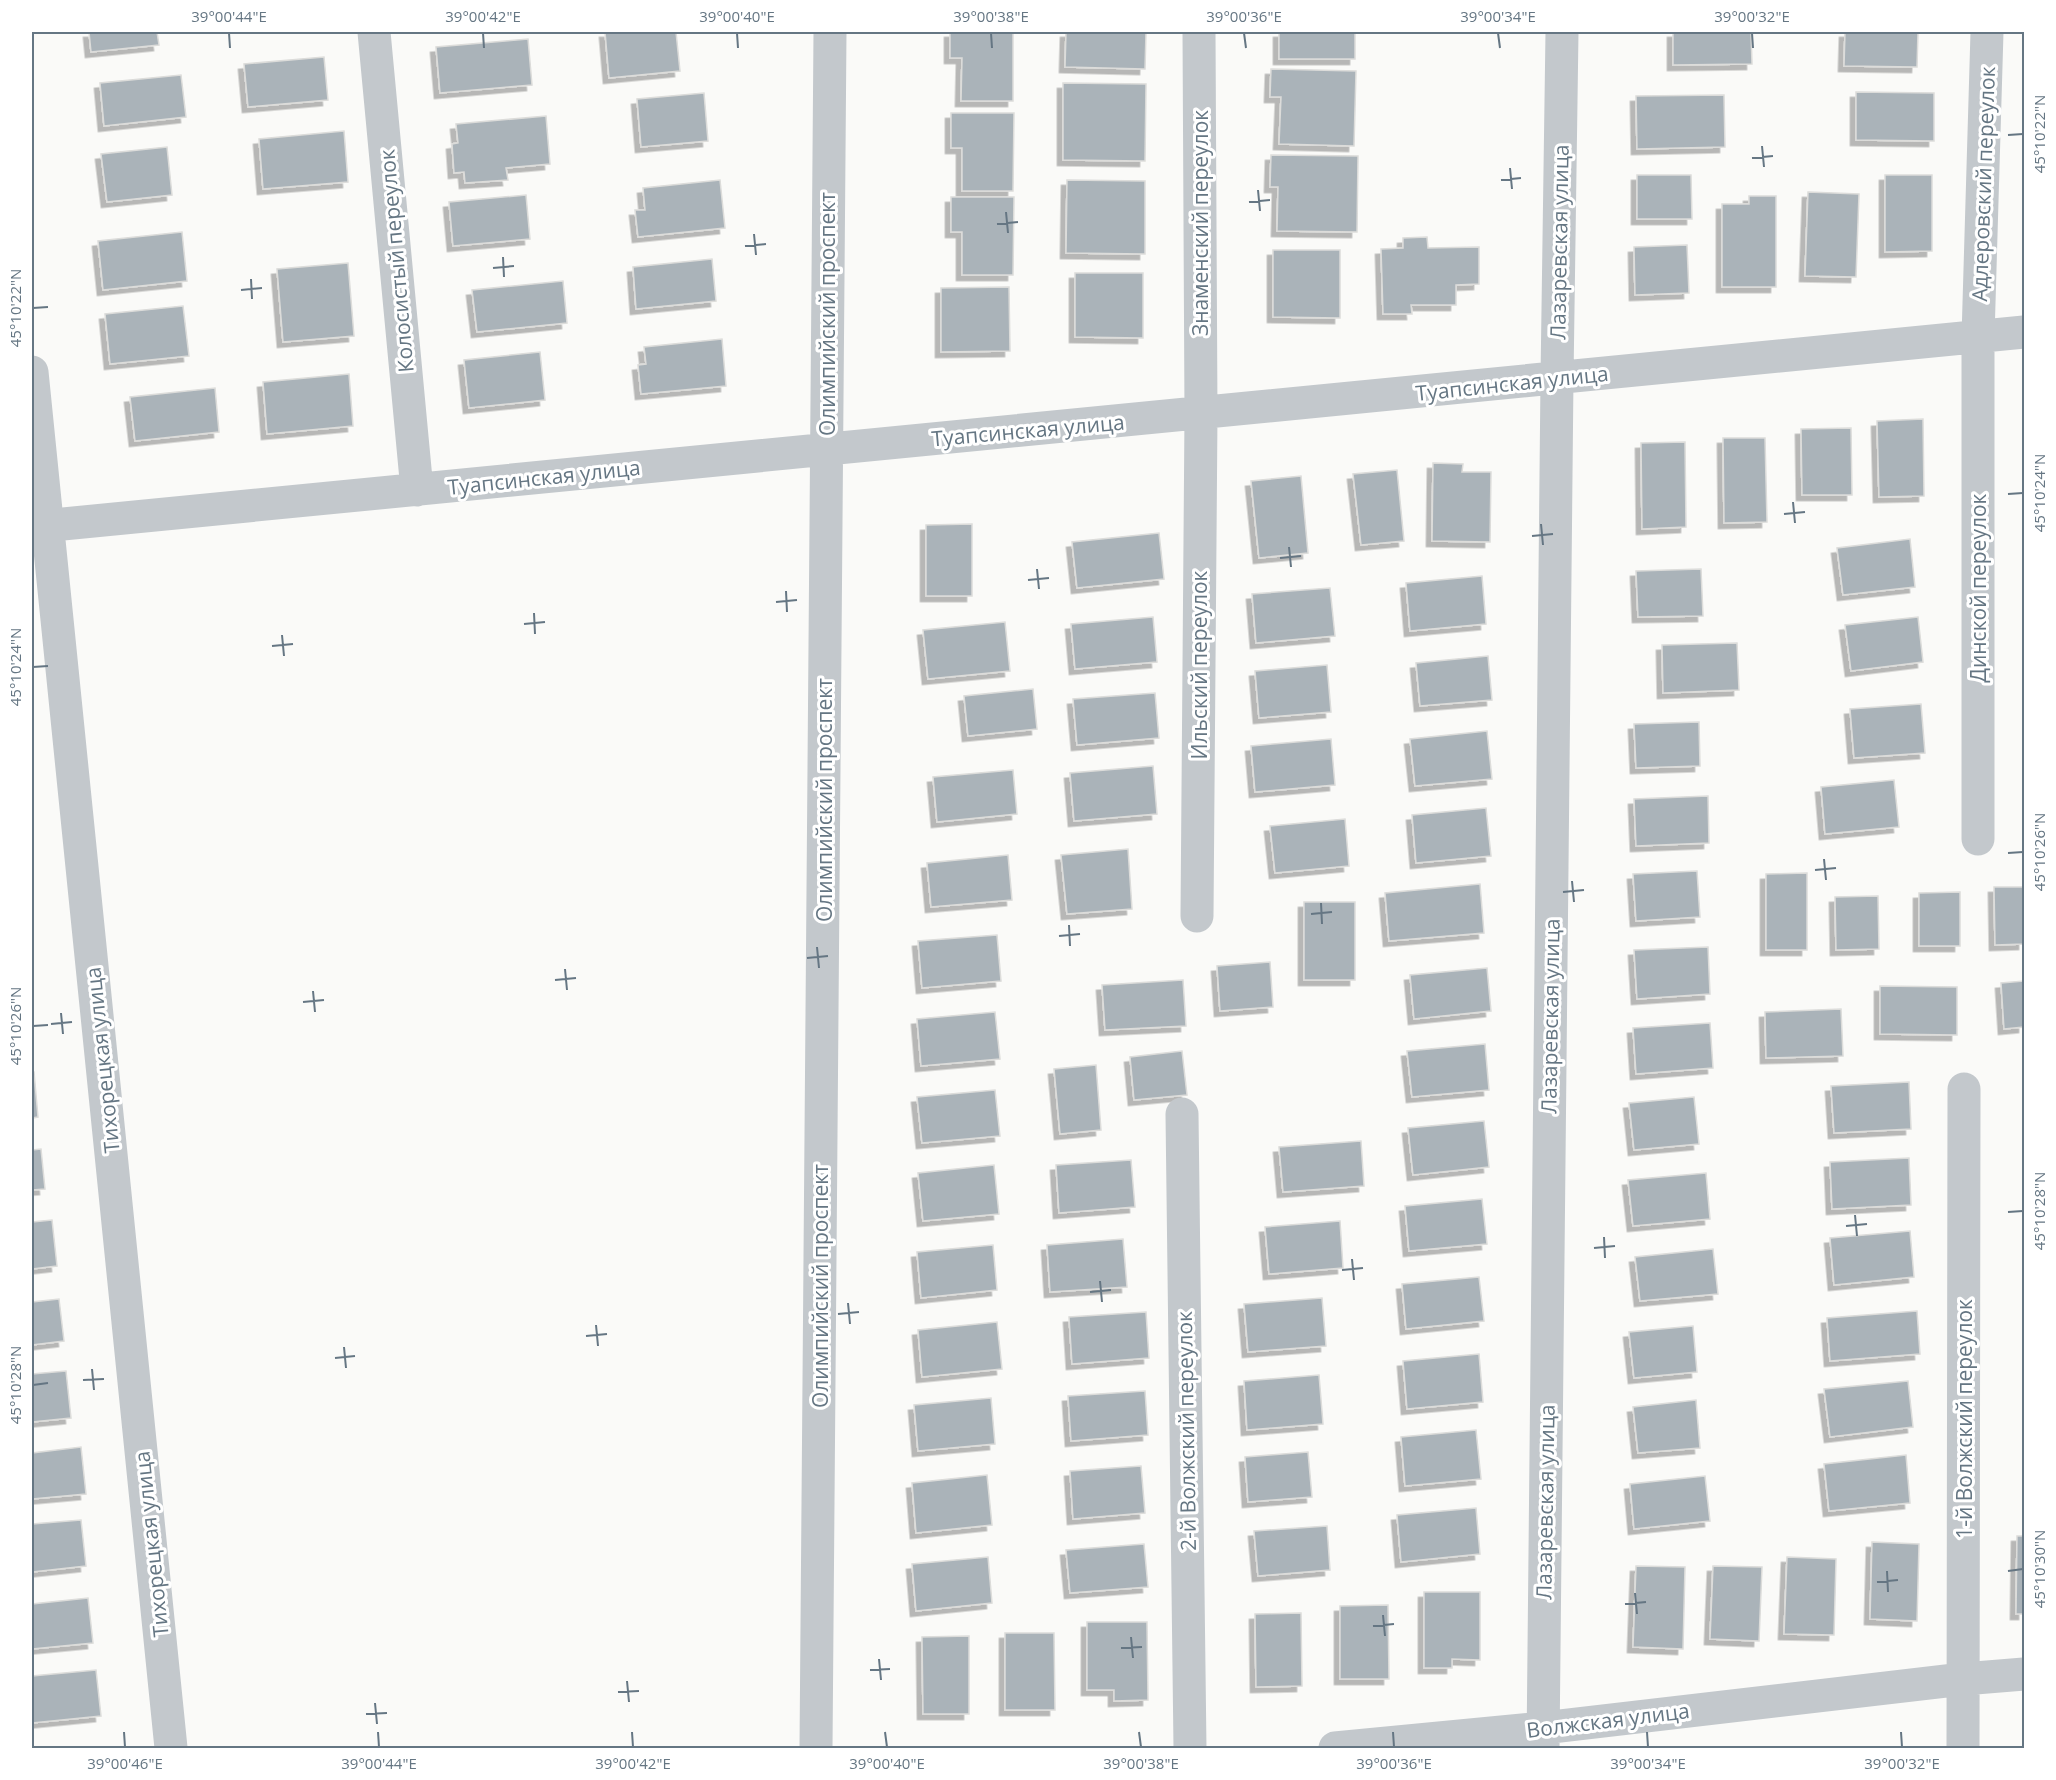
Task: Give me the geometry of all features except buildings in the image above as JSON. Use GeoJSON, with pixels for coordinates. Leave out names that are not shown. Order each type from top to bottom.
{"type":"FeatureCollection","features":[{"type":"Feature","properties":{"kind":"street","name":"Колосистый переулок"},"geometry":{"type":"LineString","coordinates":[[374,32],[417,490]]}},
{"type":"Feature","properties":{"kind":"street","name":"Олимпийский проспект"},"geometry":{"type":"LineString","coordinates":[[816,1749],[830,32]]}},
{"type":"Feature","properties":{"kind":"street","name":"Знаменский переулок"},"geometry":{"type":"LineString","coordinates":[[1199,32],[1201,414]]}},
{"type":"Feature","properties":{"kind":"street","name":"Лазаревская улица"},"geometry":{"type":"LineString","coordinates":[[1543,1738],[1562,32]]}},
{"type":"Feature","properties":{"kind":"street","name":"Адлеровский переулок"},"geometry":{"type":"LineString","coordinates":[[1978,337],[1987,32]]}},
{"type":"Feature","properties":{"kind":"street","name":"Туапсинская улица"},"geometry":{"type":"LineString","coordinates":[[39,526],[2025,332]]}},
{"type":"Feature","properties":{"kind":"street","name":"Динской переулок"},"geometry":{"type":"LineString","coordinates":[[1978,337],[1978,839]]}},
{"type":"Feature","properties":{"kind":"street","name":"Тихорецкая улица"},"geometry":{"type":"LineString","coordinates":[[32,372],[39,526],[171,1749]]}},
{"type":"Feature","properties":{"kind":"street","name":"Ильский переулок"},"geometry":{"type":"LineString","coordinates":[[1197,916],[1201,414]]}},
{"type":"Feature","properties":{"kind":"street","name":"1-й Волжский переулок"},"geometry":{"type":"LineString","coordinates":[[1963,1749],[1964,1089]]}},
{"type":"Feature","properties":{"kind":"street","name":"2-й Волжский переулок"},"geometry":{"type":"LineString","coordinates":[[1182,1114],[1190,1749]]}},
{"type":"Feature","properties":{"kind":"street","name":"Волжская улица"},"geometry":{"type":"LineString","coordinates":[[1335,1749],[1543,1738],[1963,1679],[2025,1674]]}}]}
